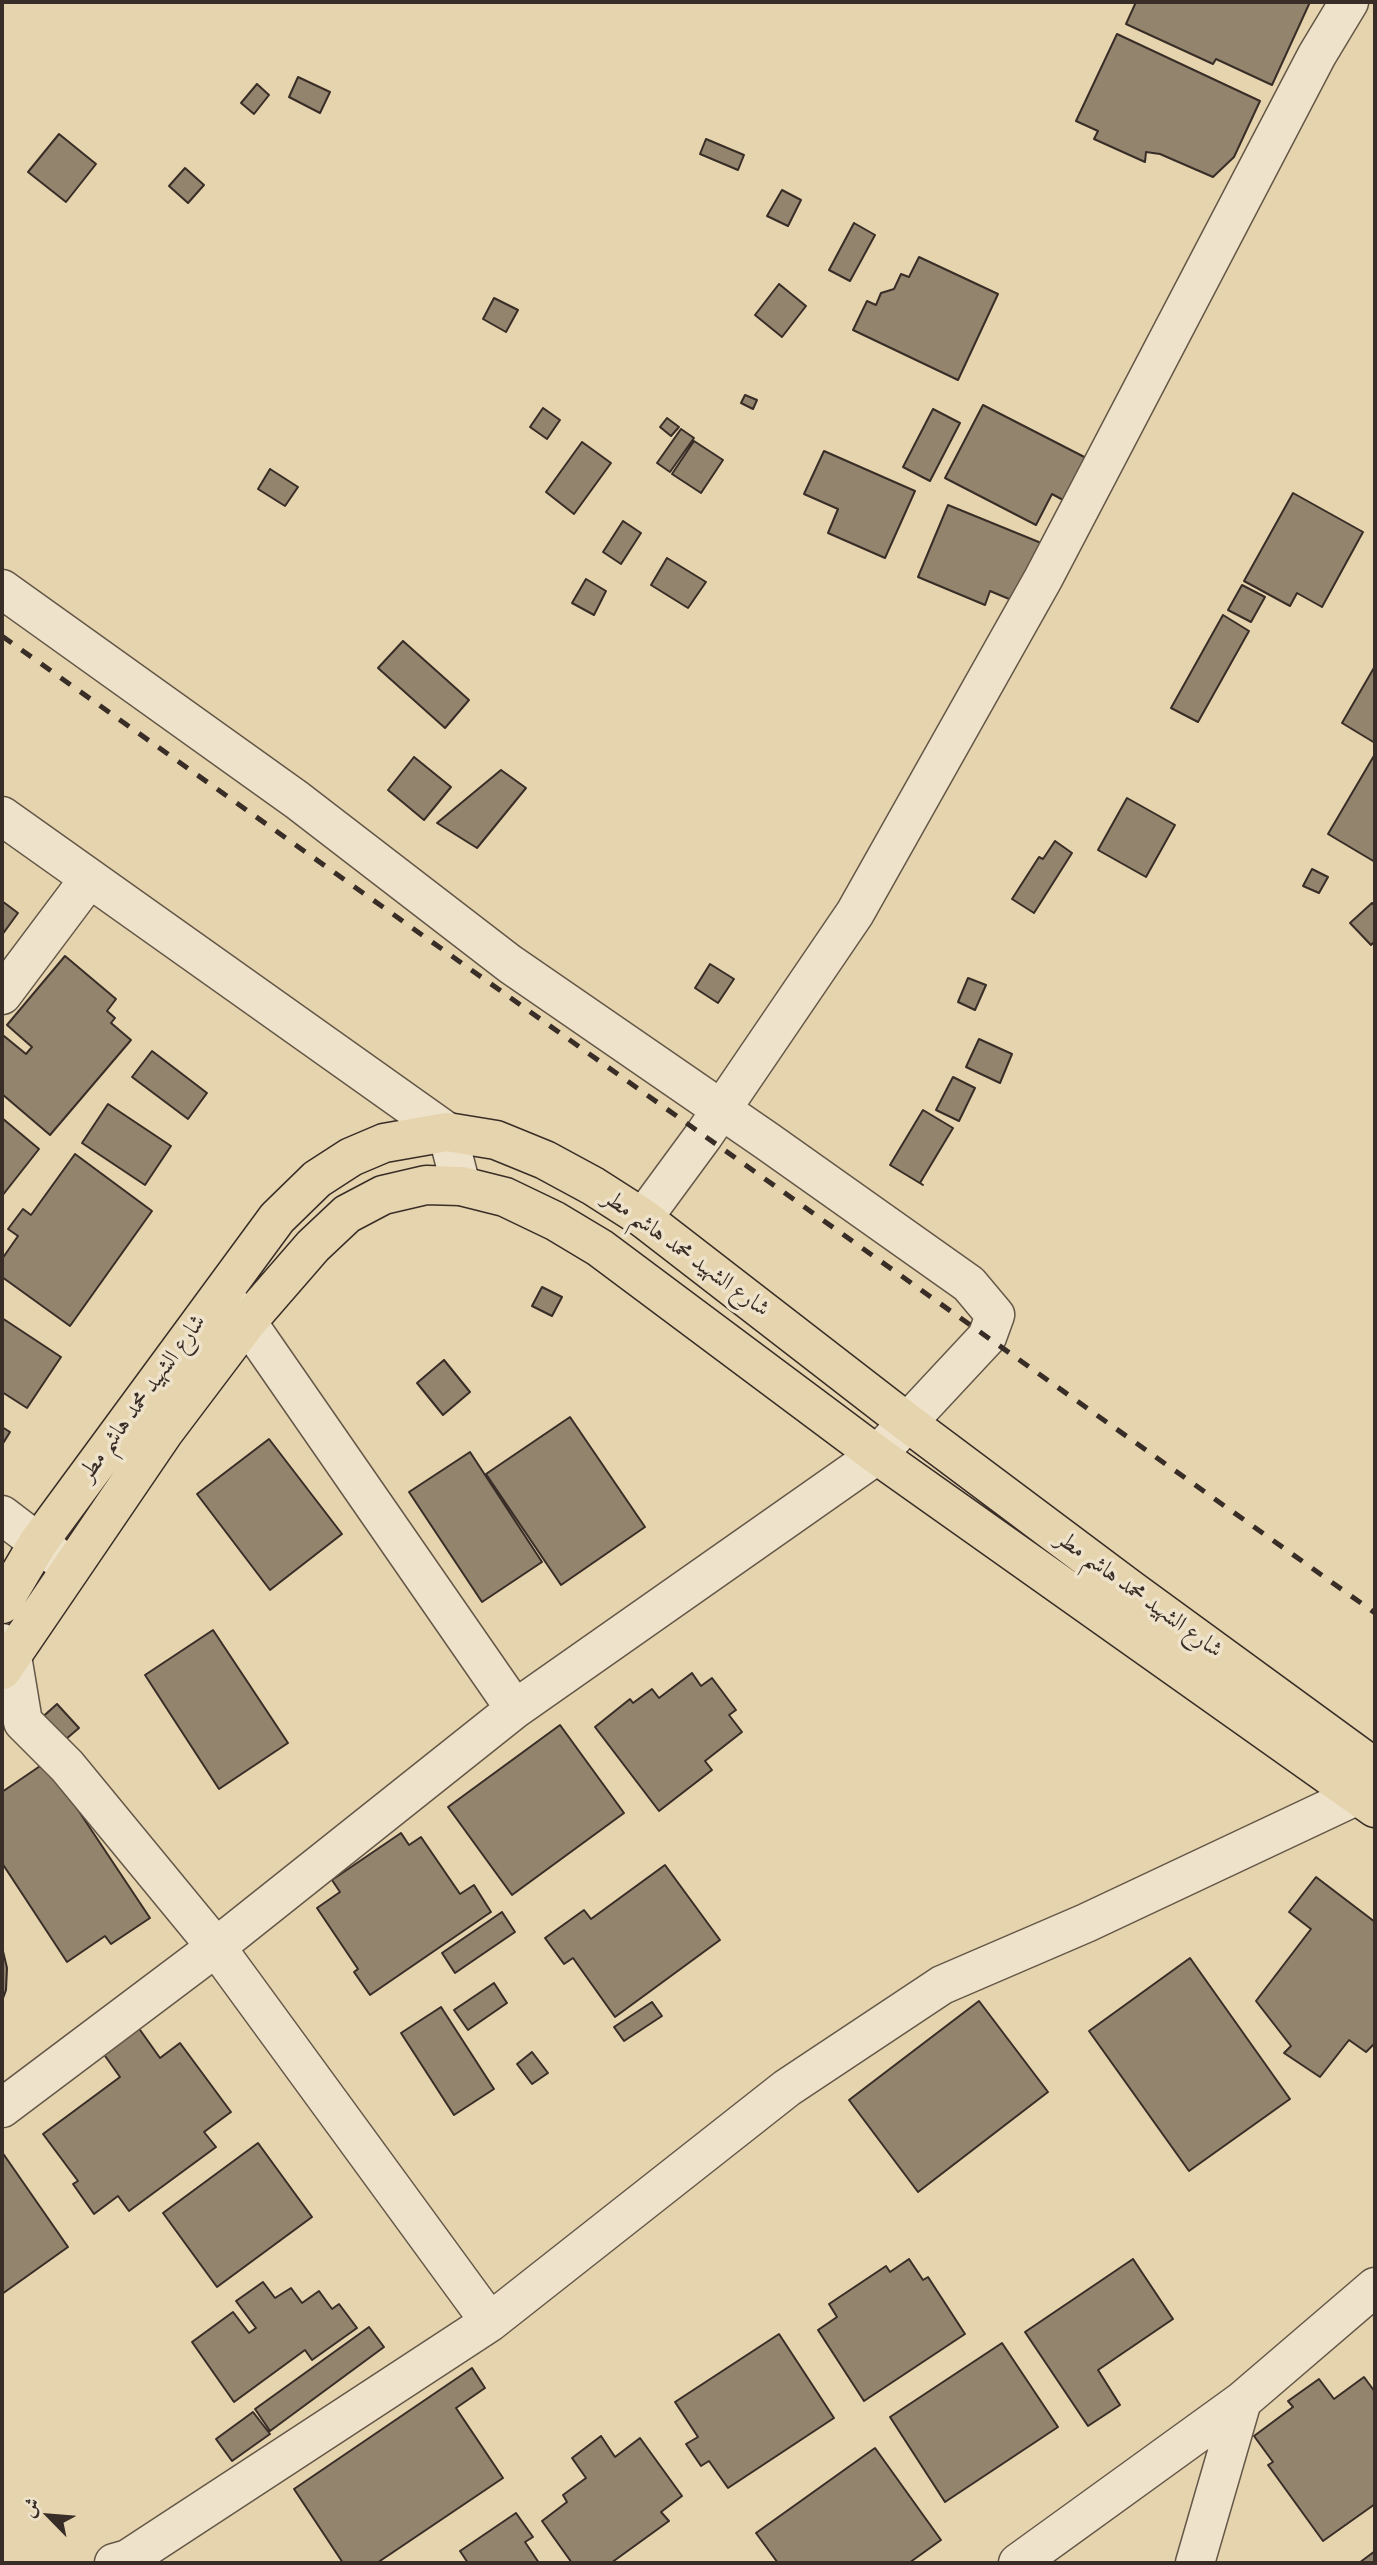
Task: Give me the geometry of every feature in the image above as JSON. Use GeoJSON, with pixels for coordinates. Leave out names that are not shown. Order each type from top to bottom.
{"type":"FeatureCollection","features":[{"type":"Feature","properties":{"kind":"main road","name":"شارع الشهيد محمد هاشم مطر"},"geometry":{"type":"LineString","coordinates":[[2,1604],[38,1543],[277,1218],[317,1179],[351,1157],[384,1143],[447,1132],[496,1140],[545,1160],[643,1218],[908,1423],[1120,1582],[1371,1788]]}},
{"type":"Feature","properties":{"kind":"main road","name":"شارع الشهيد محمد هاشم مطر"},"geometry":{"type":"LineString","coordinates":[[5,1656],[164,1432],[247,1322],[313,1247],[348,1214],[383,1195],[426,1185],[461,1186],[505,1198],[555,1221],[600,1248],[877,1455],[1371,1788]]}},
{"type":"Feature","properties":{"kind":"street"},"geometry":{"type":"LineString","coordinates":[[643,1218],[721,1109],[862,901],[1043,579],[1317,55],[1349,2]]}},
{"type":"Feature","properties":{"kind":"street"},"geometry":{"type":"LineString","coordinates":[[2,589],[297,800],[510,964],[969,1284],[995,1315],[987,1337],[877,1455],[515,1709],[216,1947],[2,2108]]}},
{"type":"Feature","properties":{"kind":"street"},"geometry":{"type":"LineString","coordinates":[[2,816],[447,1132],[461,1186]]}},
{"type":"Feature","properties":{"kind":"street"},"geometry":{"type":"LineString","coordinates":[[2,995],[89,879]]}},
{"type":"Feature","properties":{"kind":"street"},"geometry":{"type":"LineString","coordinates":[[220,1293],[247,1322],[515,1709]]}},
{"type":"Feature","properties":{"kind":"street"},"geometry":{"type":"LineString","coordinates":[[2,1515],[70,1567]]}},
{"type":"Feature","properties":{"kind":"street"},"geometry":{"type":"LineString","coordinates":[[5,1656],[23,1722],[67,1766],[216,1947],[490,2322]]}},
{"type":"Feature","properties":{"kind":"street"},"geometry":{"type":"LineString","coordinates":[[114,2563],[140,2551],[490,2322],[787,2088],[942,1985],[1086,1923],[1371,1788]]}},
{"type":"Feature","properties":{"kind":"street"},"geometry":{"type":"LineString","coordinates":[[1018,2563],[1242,2401],[1375,2287]]}},
{"type":"Feature","properties":{"kind":"street"},"geometry":{"type":"LineString","coordinates":[[1195,2563],[1242,2401]]}},
{"type":"Feature","properties":{"kind":"building"},"geometry":{"type":"Polygon","coordinates":[[[1136,2],[1310,2],[1272,85],[1216,59],[1213,64],[1126,24],[1136,2]]]}},
{"type":"Feature","properties":{"kind":"building"},"geometry":{"type":"Polygon","coordinates":[[[1117,34],[1260,101],[1234,157],[1213,177],[1160,154],[1146,152],[1145,162],[1094,139],[1098,131],[1076,121],[1117,34]]]}},
{"type":"Feature","properties":{"kind":"building"},"geometry":{"type":"Polygon","coordinates":[[[298,77],[330,92],[320,113],[289,97],[298,77]]]}},
{"type":"Feature","properties":{"kind":"building"},"geometry":{"type":"Polygon","coordinates":[[[257,84],[269,95],[254,114],[241,103],[257,84]]]}},
{"type":"Feature","properties":{"kind":"building"},"geometry":{"type":"Polygon","coordinates":[[[59,134],[96,164],[66,202],[28,172],[59,134]]]}},
{"type":"Feature","properties":{"kind":"building"},"geometry":{"type":"Polygon","coordinates":[[[706,139],[744,155],[738,170],[700,154],[706,139]]]}},
{"type":"Feature","properties":{"kind":"building"},"geometry":{"type":"Polygon","coordinates":[[[185,168],[204,185],[188,203],[169,186],[185,168]]]}},
{"type":"Feature","properties":{"kind":"building"},"geometry":{"type":"Polygon","coordinates":[[[782,190],[801,200],[788,226],[767,216],[782,190]]]}},
{"type":"Feature","properties":{"kind":"building"},"geometry":{"type":"Polygon","coordinates":[[[854,223],[875,235],[850,281],[829,270],[854,223]]]}},
{"type":"Feature","properties":{"kind":"building"},"geometry":{"type":"Polygon","coordinates":[[[919,257],[998,294],[958,380],[853,330],[867,301],[876,305],[881,293],[894,289],[901,274],[909,277],[919,257]]]}},
{"type":"Feature","properties":{"kind":"building"},"geometry":{"type":"Polygon","coordinates":[[[779,284],[806,306],[782,337],[755,315],[779,284]]]}},
{"type":"Feature","properties":{"kind":"building"},"geometry":{"type":"Polygon","coordinates":[[[494,298],[518,310],[506,332],[483,319],[494,298]]]}},
{"type":"Feature","properties":{"kind":"building"},"geometry":{"type":"Polygon","coordinates":[[[745,395],[757,400],[753,409],[741,403],[745,395]]]}},
{"type":"Feature","properties":{"kind":"building"},"geometry":{"type":"Polygon","coordinates":[[[983,405],[1098,464],[1076,507],[1052,494],[1036,525],[945,478],[983,405]]]}},
{"type":"Feature","properties":{"kind":"building"},"geometry":{"type":"Polygon","coordinates":[[[543,408],[560,420],[547,439],[530,427],[543,408]]]}},
{"type":"Feature","properties":{"kind":"building"},"geometry":{"type":"Polygon","coordinates":[[[933,409],[960,423],[930,481],[903,467],[933,409]]]}},
{"type":"Feature","properties":{"kind":"building"},"geometry":{"type":"Polygon","coordinates":[[[667,418],[679,427],[671,436],[660,427],[667,418]]]}},
{"type":"Feature","properties":{"kind":"building"},"geometry":{"type":"Polygon","coordinates":[[[681,429],[694,438],[670,472],[657,463],[681,429]]]}},
{"type":"Feature","properties":{"kind":"building"},"geometry":{"type":"Polygon","coordinates":[[[694,441],[723,460],[701,493],[672,474],[694,441]]]}},
{"type":"Feature","properties":{"kind":"building"},"geometry":{"type":"Polygon","coordinates":[[[582,442],[611,463],[574,514],[546,492],[582,442]]]}},
{"type":"Feature","properties":{"kind":"building"},"geometry":{"type":"Polygon","coordinates":[[[824,451],[915,491],[885,558],[828,533],[838,509],[804,494],[824,451]]]}},
{"type":"Feature","properties":{"kind":"building"},"geometry":{"type":"Polygon","coordinates":[[[270,469],[298,487],[285,506],[258,489],[270,469]]]}},
{"type":"Feature","properties":{"kind":"building"},"geometry":{"type":"Polygon","coordinates":[[[1293,493],[1363,532],[1322,607],[1297,593],[1290,606],[1244,581],[1293,493]]]}},
{"type":"Feature","properties":{"kind":"building"},"geometry":{"type":"Polygon","coordinates":[[[948,505],[1051,547],[1026,606],[990,591],[985,605],[918,577],[948,505]]]}},
{"type":"Feature","properties":{"kind":"building"},"geometry":{"type":"Polygon","coordinates":[[[623,521],[641,533],[621,564],[603,552],[623,521]]]}},
{"type":"Feature","properties":{"kind":"building"},"geometry":{"type":"Polygon","coordinates":[[[667,558],[706,582],[688,608],[651,585],[667,558]]]}},
{"type":"Feature","properties":{"kind":"building"},"geometry":{"type":"Polygon","coordinates":[[[586,579],[606,591],[594,615],[572,603],[586,579]]]}},
{"type":"Feature","properties":{"kind":"building"},"geometry":{"type":"Polygon","coordinates":[[[1242,585],[1265,597],[1251,622],[1228,610],[1242,585]]]}},
{"type":"Feature","properties":{"kind":"building"},"geometry":{"type":"Polygon","coordinates":[[[1223,615],[1249,631],[1198,722],[1171,708],[1223,615]]]}},
{"type":"Feature","properties":{"kind":"building"},"geometry":{"type":"Polygon","coordinates":[[[403,641],[469,700],[445,728],[378,668],[403,641]]]}},
{"type":"Feature","properties":{"kind":"building"},"geometry":{"type":"Polygon","coordinates":[[[1375,666],[1375,743],[1342,723],[1375,666]]]}},
{"type":"Feature","properties":{"kind":"building"},"geometry":{"type":"Polygon","coordinates":[[[1375,754],[1375,862],[1328,834],[1375,754]]]}},
{"type":"Feature","properties":{"kind":"building"},"geometry":{"type":"Polygon","coordinates":[[[414,757],[451,787],[424,820],[388,790],[414,757]]]}},
{"type":"Feature","properties":{"kind":"building"},"geometry":{"type":"Polygon","coordinates":[[[501,770],[526,788],[477,848],[437,823],[501,770]]]}},
{"type":"Feature","properties":{"kind":"building"},"geometry":{"type":"Polygon","coordinates":[[[1127,798],[1175,825],[1146,877],[1098,850],[1127,798]]]}},
{"type":"Feature","properties":{"kind":"building"},"geometry":{"type":"Polygon","coordinates":[[[1055,841],[1072,853],[1034,913],[1012,899],[1039,857],[1043,859],[1055,841]]]}},
{"type":"Feature","properties":{"kind":"building"},"geometry":{"type":"Polygon","coordinates":[[[1312,869],[1328,877],[1319,893],[1303,886],[1312,869]]]}},
{"type":"Feature","properties":{"kind":"building"},"geometry":{"type":"Polygon","coordinates":[[[2,901],[18,913],[2,935],[2,901]]]}},
{"type":"Feature","properties":{"kind":"building"},"geometry":{"type":"Polygon","coordinates":[[[1372,903],[1375,906],[1375,941],[1371,945],[1350,923],[1372,903]]]}},
{"type":"Feature","properties":{"kind":"building"},"geometry":{"type":"Polygon","coordinates":[[[65,956],[116,999],[107,1011],[115,1018],[111,1023],[131,1040],[50,1135],[2,1094],[2,1039],[4,1036],[26,1054],[32,1047],[7,1025],[65,956]]]}},
{"type":"Feature","properties":{"kind":"building"},"geometry":{"type":"Polygon","coordinates":[[[710,964],[734,979],[718,1003],[695,988],[710,964]]]}},
{"type":"Feature","properties":{"kind":"building"},"geometry":{"type":"Polygon","coordinates":[[[968,978],[986,985],[975,1010],[958,1002],[968,978]]]}},
{"type":"Feature","properties":{"kind":"building"},"geometry":{"type":"Polygon","coordinates":[[[979,1039],[1012,1054],[1000,1083],[966,1067],[979,1039]]]}},
{"type":"Feature","properties":{"kind":"building"},"geometry":{"type":"Polygon","coordinates":[[[152,1051],[207,1093],[188,1119],[132,1077],[152,1051]]]}},
{"type":"Feature","properties":{"kind":"building"},"geometry":{"type":"Polygon","coordinates":[[[953,1077],[975,1088],[959,1121],[936,1110],[953,1077]]]}},
{"type":"Feature","properties":{"kind":"building"},"geometry":{"type":"Polygon","coordinates":[[[108,1104],[171,1146],[145,1185],[82,1143],[108,1104]]]}},
{"type":"Feature","properties":{"kind":"building"},"geometry":{"type":"Polygon","coordinates":[[[923,1110],[953,1128],[920,1183],[923,1185],[890,1165],[923,1110]]]}},
{"type":"Feature","properties":{"kind":"building"},"geometry":{"type":"Polygon","coordinates":[[[2,1118],[39,1149],[2,1196],[2,1118]]]}},
{"type":"Feature","properties":{"kind":"building"},"geometry":{"type":"Polygon","coordinates":[[[75,1154],[152,1211],[70,1326],[2,1277],[2,1259],[18,1236],[8,1229],[23,1209],[31,1215],[75,1154]]]}},
{"type":"Feature","properties":{"kind":"building"},"geometry":{"type":"Polygon","coordinates":[[[542,1287],[562,1297],[552,1316],[532,1306],[542,1287]]]}},
{"type":"Feature","properties":{"kind":"building"},"geometry":{"type":"Polygon","coordinates":[[[2,1318],[61,1357],[27,1408],[2,1392],[2,1318]]]}},
{"type":"Feature","properties":{"kind":"building"},"geometry":{"type":"Polygon","coordinates":[[[444,1360],[470,1392],[443,1415],[417,1383],[444,1360]]]}},
{"type":"Feature","properties":{"kind":"building"},"geometry":{"type":"Polygon","coordinates":[[[570,1417],[645,1527],[561,1585],[486,1474],[570,1417]]]}},
{"type":"Feature","properties":{"kind":"building"},"geometry":{"type":"Polygon","coordinates":[[[2,1427],[10,1432],[2,1445],[2,1427]]]}},
{"type":"Feature","properties":{"kind":"building"},"geometry":{"type":"Polygon","coordinates":[[[269,1439],[342,1534],[270,1590],[197,1494],[269,1439]]]}},
{"type":"Feature","properties":{"kind":"building"},"geometry":{"type":"Polygon","coordinates":[[[470,1452],[542,1562],[482,1602],[409,1492],[470,1452]]]}},
{"type":"Feature","properties":{"kind":"building"},"geometry":{"type":"Polygon","coordinates":[[[213,1630],[288,1743],[219,1789],[145,1675],[213,1630]]]}},
{"type":"Feature","properties":{"kind":"building"},"geometry":{"type":"Polygon","coordinates":[[[692,1673],[701,1686],[712,1678],[736,1710],[729,1715],[742,1732],[705,1761],[712,1770],[659,1811],[595,1727],[630,1699],[633,1703],[652,1689],[659,1698],[692,1673]]]}},
{"type":"Feature","properties":{"kind":"building"},"geometry":{"type":"Polygon","coordinates":[[[57,1704],[79,1728],[59,1745],[38,1721],[57,1704]]]}},
{"type":"Feature","properties":{"kind":"building"},"geometry":{"type":"Polygon","coordinates":[[[560,1725],[624,1813],[512,1895],[448,1807],[560,1725]]]}},
{"type":"Feature","properties":{"kind":"building"},"geometry":{"type":"Polygon","coordinates":[[[46,1762],[150,1918],[111,1944],[105,1936],[67,1962],[2,1863],[2,1792],[46,1762]]]}},
{"type":"Feature","properties":{"kind":"building"},"geometry":{"type":"Polygon","coordinates":[[[401,1833],[409,1845],[421,1837],[460,1894],[474,1885],[491,1912],[370,1995],[354,1972],[358,1969],[317,1908],[340,1892],[332,1880],[401,1833]]]}},
{"type":"Feature","properties":{"kind":"building"},"geometry":{"type":"Polygon","coordinates":[[[665,1865],[720,1940],[615,2017],[573,1958],[564,1964],[545,1938],[584,1910],[591,1919],[665,1865]]]}},
{"type":"Feature","properties":{"kind":"building"},"geometry":{"type":"Polygon","coordinates":[[[1316,1877],[1375,1922],[1375,2043],[1366,2052],[1349,2040],[1320,2077],[1284,2053],[1291,2046],[1256,2001],[1311,1929],[1289,1912],[1316,1877]]]}},
{"type":"Feature","properties":{"kind":"building"},"geometry":{"type":"Polygon","coordinates":[[[502,1912],[515,1932],[455,1973],[442,1953],[502,1912]]]}},
{"type":"Feature","properties":{"kind":"building"},"geometry":{"type":"Polygon","coordinates":[[[2,1947],[7,1968],[6,1990],[2,2001],[2,1947]]]}},
{"type":"Feature","properties":{"kind":"building"},"geometry":{"type":"Polygon","coordinates":[[[1190,1958],[1290,2099],[1189,2171],[1089,2031],[1190,1958]]]}},
{"type":"Feature","properties":{"kind":"building"},"geometry":{"type":"Polygon","coordinates":[[[494,1983],[507,2003],[468,2030],[454,2010],[494,1983]]]}},
{"type":"Feature","properties":{"kind":"building"},"geometry":{"type":"Polygon","coordinates":[[[979,2001],[1048,2092],[918,2192],[849,2100],[979,2001]]]}},
{"type":"Feature","properties":{"kind":"building"},"geometry":{"type":"Polygon","coordinates":[[[652,2002],[662,2016],[624,2041],[614,2027],[652,2002]]]}},
{"type":"Feature","properties":{"kind":"building"},"geometry":{"type":"Polygon","coordinates":[[[441,2007],[494,2089],[454,2115],[401,2033],[441,2007]]]}},
{"type":"Feature","properties":{"kind":"building"},"geometry":{"type":"Polygon","coordinates":[[[133,2020],[160,2058],[180,2043],[231,2112],[204,2132],[216,2147],[129,2211],[118,2196],[94,2214],[73,2184],[78,2181],[43,2134],[120,2077],[98,2046],[133,2020]]]}},
{"type":"Feature","properties":{"kind":"building"},"geometry":{"type":"Polygon","coordinates":[[[532,2052],[548,2073],[532,2084],[517,2064],[532,2052]]]}},
{"type":"Feature","properties":{"kind":"building"},"geometry":{"type":"Polygon","coordinates":[[[258,2143],[312,2217],[217,2287],[163,2213],[258,2143]]]}},
{"type":"Feature","properties":{"kind":"building"},"geometry":{"type":"Polygon","coordinates":[[[2,2152],[68,2247],[2,2294],[2,2152]]]}},
{"type":"Feature","properties":{"kind":"building"},"geometry":{"type":"Polygon","coordinates":[[[909,2259],[923,2280],[928,2277],[965,2334],[864,2401],[818,2330],[837,2317],[829,2304],[886,2266],[890,2272],[909,2259]]]}},
{"type":"Feature","properties":{"kind":"building"},"geometry":{"type":"Polygon","coordinates":[[[1133,2259],[1173,2319],[1098,2370],[1120,2405],[1088,2426],[1025,2332],[1133,2259]]]}},
{"type":"Feature","properties":{"kind":"building"},"geometry":{"type":"Polygon","coordinates":[[[263,2282],[275,2298],[291,2288],[302,2303],[319,2291],[332,2309],[339,2304],[357,2328],[312,2360],[305,2350],[234,2402],[192,2342],[233,2312],[249,2333],[256,2328],[236,2301],[263,2282]]]}},
{"type":"Feature","properties":{"kind":"building"},"geometry":{"type":"Polygon","coordinates":[[[369,2327],[384,2347],[270,2431],[255,2409],[369,2327]]]}},
{"type":"Feature","properties":{"kind":"building"},"geometry":{"type":"Polygon","coordinates":[[[779,2334],[834,2418],[728,2488],[709,2461],[701,2466],[686,2444],[698,2437],[675,2402],[779,2334]]]}},
{"type":"Feature","properties":{"kind":"building"},"geometry":{"type":"Polygon","coordinates":[[[1002,2343],[1058,2427],[945,2502],[890,2417],[1002,2343]]]}},
{"type":"Feature","properties":{"kind":"building"},"geometry":{"type":"Polygon","coordinates":[[[472,2368],[485,2388],[456,2408],[503,2478],[377,2563],[343,2563],[294,2489],[472,2368]]]}},
{"type":"Feature","properties":{"kind":"building"},"geometry":{"type":"Polygon","coordinates":[[[1364,2377],[1375,2392],[1375,2504],[1323,2541],[1268,2465],[1273,2462],[1254,2436],[1293,2407],[1288,2401],[1319,2379],[1334,2399],[1364,2377]]]}},
{"type":"Feature","properties":{"kind":"building"},"geometry":{"type":"Polygon","coordinates":[[[253,2412],[270,2434],[232,2461],[216,2439],[253,2412]]]}},
{"type":"Feature","properties":{"kind":"building"},"geometry":{"type":"Polygon","coordinates":[[[601,2436],[615,2457],[640,2438],[682,2496],[661,2512],[669,2521],[611,2563],[572,2563],[542,2521],[567,2502],[563,2495],[586,2478],[572,2458],[601,2436]]]}},
{"type":"Feature","properties":{"kind":"building"},"geometry":{"type":"Polygon","coordinates":[[[875,2448],[941,2540],[909,2563],[778,2563],[756,2533],[875,2448]]]}},
{"type":"Feature","properties":{"kind":"building"},"geometry":{"type":"Polygon","coordinates":[[[516,2513],[533,2537],[525,2542],[539,2563],[468,2563],[460,2551],[516,2513]]]}},
{"type":"Feature","properties":{"kind":"building"},"geometry":{"type":"Polygon","coordinates":[[[1375,2551],[1375,2563],[1359,2563],[1375,2551]]]}},
{"type":"Feature","properties":{"kind":"railway"},"geometry":{"type":"LineString","coordinates":[[2,636],[1375,1613]]}}]}
